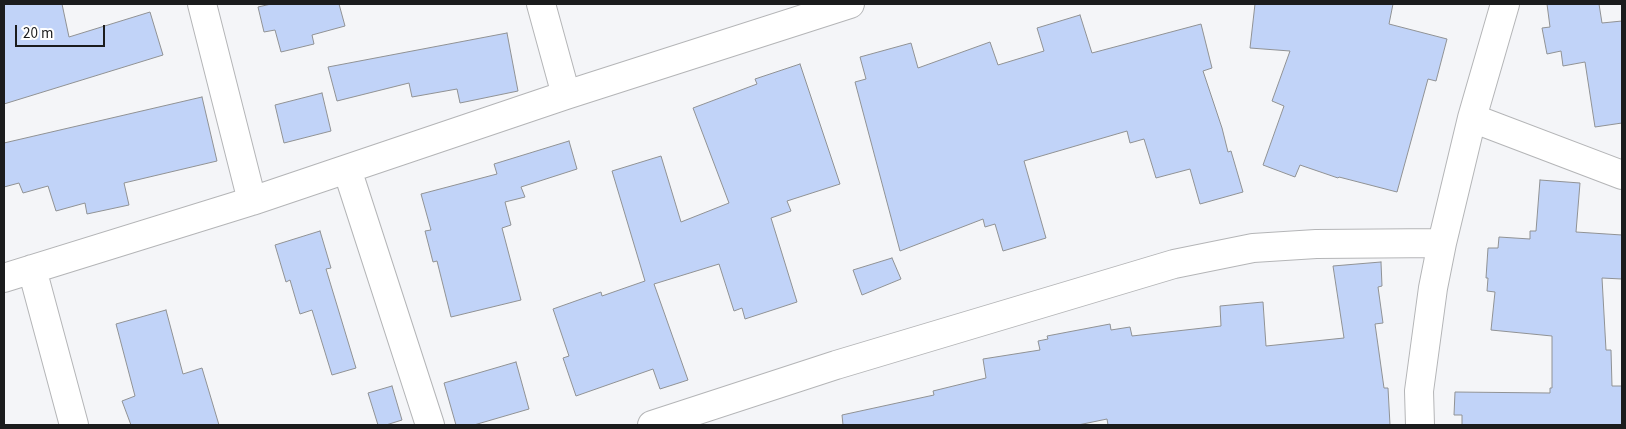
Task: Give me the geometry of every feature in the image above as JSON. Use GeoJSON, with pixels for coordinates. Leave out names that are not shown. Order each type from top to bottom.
{"type":"FeatureCollection","features":[{"type":"Feature","properties":{"kind":"street"},"geometry":{"type":"LineString","coordinates":[[202,4],[252,201]]}},
{"type":"Feature","properties":{"kind":"street"},"geometry":{"type":"LineString","coordinates":[[541,4],[566,95]]}},
{"type":"Feature","properties":{"kind":"street"},"geometry":{"type":"LineString","coordinates":[[4,278],[252,201],[566,95],[850,4]]}},
{"type":"Feature","properties":{"kind":"street"},"geometry":{"type":"LineString","coordinates":[[1420,425],[1419,391],[1433,288],[1472,118],[1505,4]]}},
{"type":"Feature","properties":{"kind":"street"},"geometry":{"type":"LineString","coordinates":[[1472,118],[1622,175]]}},
{"type":"Feature","properties":{"kind":"street"},"geometry":{"type":"LineString","coordinates":[[347,169],[430,425]]}},
{"type":"Feature","properties":{"kind":"street"},"geometry":{"type":"LineString","coordinates":[[652,425],[845,362],[1174,264],[1253,248],[1316,244],[1442,244]]}},
{"type":"Feature","properties":{"kind":"street"},"geometry":{"type":"LineString","coordinates":[[32,269],[74,425]]}},
{"type":"Feature","properties":{"kind":"building"},"geometry":{"type":"Polygon","coordinates":[[[4,4],[62,4],[69,37],[150,12],[163,55],[4,104],[4,4]]]}},
{"type":"Feature","properties":{"kind":"building"},"geometry":{"type":"Polygon","coordinates":[[[271,4],[339,4],[345,26],[312,35],[314,44],[281,52],[275,30],[264,32],[258,7],[271,4]]]}},
{"type":"Feature","properties":{"kind":"building"},"geometry":{"type":"Polygon","coordinates":[[[1255,4],[1393,4],[1389,24],[1447,39],[1436,81],[1428,79],[1397,192],[1338,178],[1300,165],[1295,177],[1263,165],[1284,106],[1272,101],[1290,51],[1250,48],[1255,4]]]}},
{"type":"Feature","properties":{"kind":"building"},"geometry":{"type":"Polygon","coordinates":[[[1547,4],[1599,4],[1602,23],[1622,21],[1622,123],[1595,127],[1585,62],[1563,66],[1561,51],[1547,54],[1542,28],[1550,27],[1547,4]]]}},
{"type":"Feature","properties":{"kind":"building"},"geometry":{"type":"Polygon","coordinates":[[[1080,15],[1092,53],[1201,24],[1212,68],[1203,71],[1228,152],[1231,151],[1243,192],[1200,204],[1190,169],[1156,178],[1144,139],[1130,143],[1127,131],[1024,161],[1046,238],[1003,251],[995,224],[985,227],[983,219],[900,251],[855,82],[866,79],[860,57],[911,43],[918,68],[990,42],[998,65],[1044,51],[1037,28],[1080,15]]]}},
{"type":"Feature","properties":{"kind":"building"},"geometry":{"type":"Polygon","coordinates":[[[507,33],[518,91],[460,103],[457,89],[412,97],[409,83],[337,101],[328,67],[507,33]]]}},
{"type":"Feature","properties":{"kind":"building"},"geometry":{"type":"Polygon","coordinates":[[[800,64],[840,184],[787,201],[791,211],[771,218],[797,302],[745,319],[742,308],[734,311],[719,264],[654,284],[688,380],[660,389],[653,369],[576,396],[563,358],[569,356],[553,309],[601,292],[602,296],[645,281],[612,171],[661,156],[681,222],[729,203],[693,108],[757,84],[755,79],[800,64]]]}},
{"type":"Feature","properties":{"kind":"building"},"geometry":{"type":"Polygon","coordinates":[[[322,93],[331,131],[284,143],[275,105],[322,93]]]}},
{"type":"Feature","properties":{"kind":"building"},"geometry":{"type":"Polygon","coordinates":[[[202,97],[217,161],[124,183],[129,205],[87,214],[85,203],[56,211],[48,186],[23,193],[19,183],[4,187],[4,143],[202,97]]]}},
{"type":"Feature","properties":{"kind":"building"},"geometry":{"type":"Polygon","coordinates":[[[569,141],[577,169],[521,187],[525,197],[505,202],[511,225],[502,228],[521,300],[451,317],[437,261],[433,262],[425,231],[431,230],[421,194],[497,174],[494,164],[569,141]]]}},
{"type":"Feature","properties":{"kind":"building"},"geometry":{"type":"Polygon","coordinates":[[[1540,180],[1580,183],[1576,232],[1622,235],[1622,279],[1602,278],[1606,350],[1611,350],[1612,386],[1622,386],[1622,425],[1462,425],[1462,415],[1454,415],[1455,392],[1550,393],[1550,388],[1552,388],[1552,336],[1491,330],[1495,292],[1487,291],[1488,278],[1486,278],[1488,248],[1498,248],[1499,237],[1530,239],[1530,231],[1536,231],[1540,180]]]}},
{"type":"Feature","properties":{"kind":"building"},"geometry":{"type":"Polygon","coordinates":[[[320,231],[331,268],[326,269],[356,368],[332,375],[312,310],[300,314],[290,280],[286,282],[275,245],[320,231]]]}},
{"type":"Feature","properties":{"kind":"building"},"geometry":{"type":"Polygon","coordinates":[[[892,258],[901,279],[862,295],[853,270],[892,258]]]}},
{"type":"Feature","properties":{"kind":"building"},"geometry":{"type":"Polygon","coordinates":[[[1381,262],[1382,286],[1378,287],[1383,323],[1375,324],[1384,388],[1388,388],[1390,425],[1108,425],[1107,419],[1078,425],[843,425],[842,415],[934,395],[933,391],[986,378],[983,359],[1040,350],[1038,341],[1048,339],[1047,336],[1110,324],[1111,330],[1130,327],[1132,336],[1221,326],[1220,306],[1263,302],[1266,346],[1344,338],[1333,266],[1381,262]]]}},
{"type":"Feature","properties":{"kind":"building"},"geometry":{"type":"Polygon","coordinates":[[[166,310],[183,374],[202,368],[219,425],[131,425],[122,401],[135,396],[116,324],[166,310]]]}},
{"type":"Feature","properties":{"kind":"building"},"geometry":{"type":"Polygon","coordinates":[[[516,362],[529,409],[474,425],[456,425],[444,383],[516,362]]]}},
{"type":"Feature","properties":{"kind":"building"},"geometry":{"type":"Polygon","coordinates":[[[392,386],[402,420],[386,425],[378,425],[368,393],[392,386]]]}}]}
